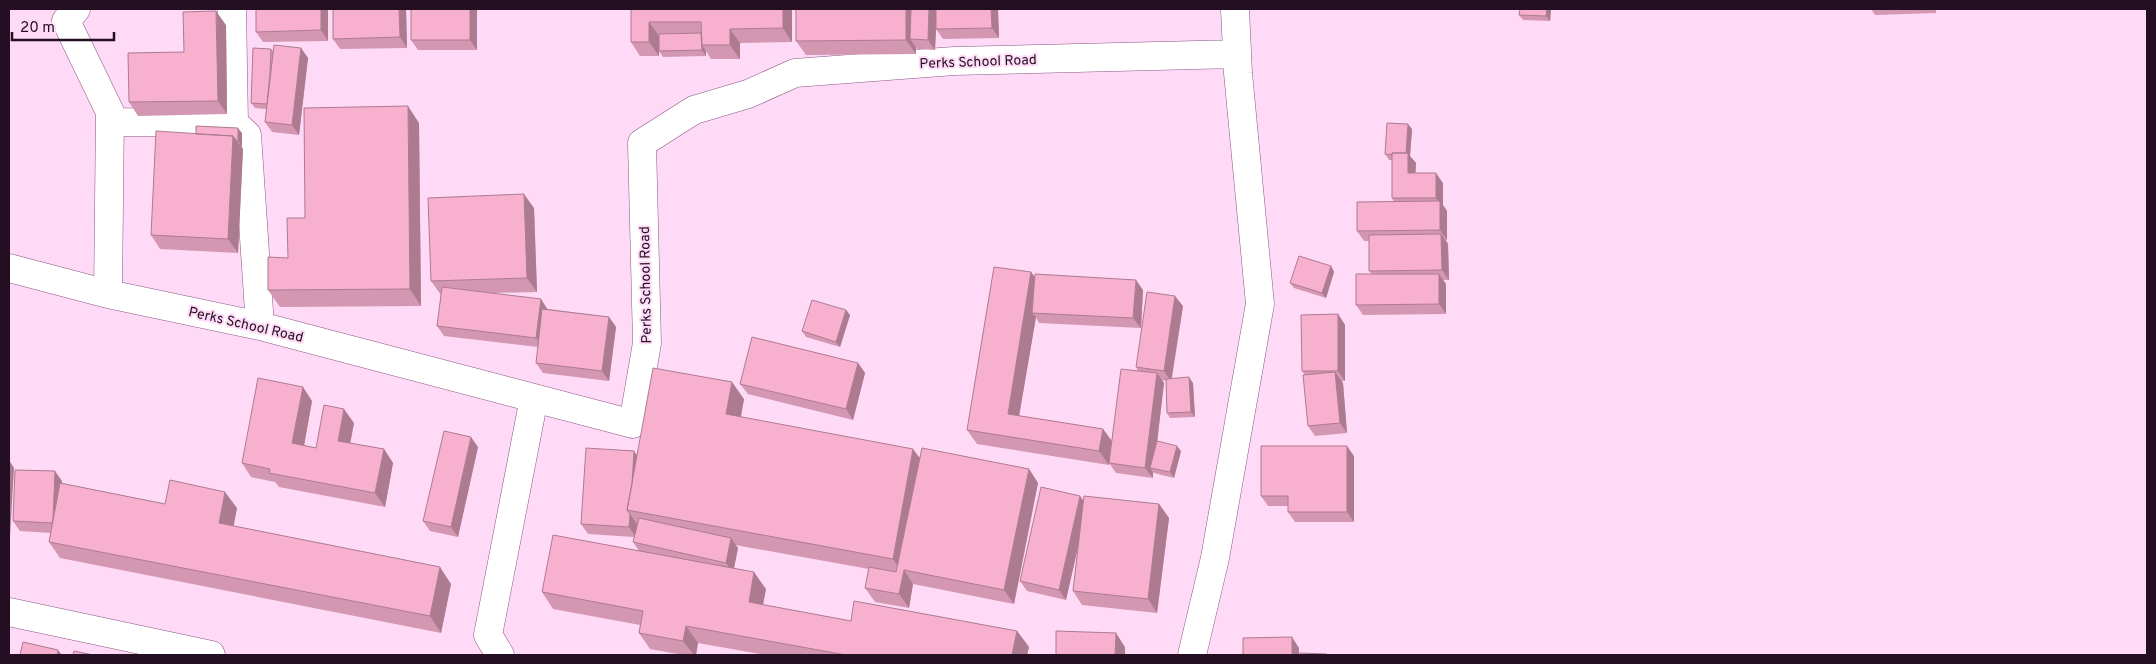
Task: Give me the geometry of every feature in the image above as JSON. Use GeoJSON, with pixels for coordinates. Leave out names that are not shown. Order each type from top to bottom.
{"type":"FeatureCollection","features":[{"type":"Feature","properties":{"kind":"street"},"geometry":{"type":"LineString","coordinates":[[76,9],[66,21],[110,112],[108,294]]}},
{"type":"Feature","properties":{"kind":"street"},"geometry":{"type":"LineString","coordinates":[[232,9],[234,122],[247,135],[260,326]]}},
{"type":"Feature","properties":{"kind":"street"},"geometry":{"type":"LineString","coordinates":[[1192,655],[1215,558],[1260,304],[1237,54],[1235,9]]}},
{"type":"Feature","properties":{"kind":"street","name":"Perks School Road"},"geometry":{"type":"LineString","coordinates":[[9,268],[108,294],[260,326],[634,424],[647,343],[642,143],[694,110],[748,94],[795,73],[954,61],[1237,54]]}},
{"type":"Feature","properties":{"kind":"street"},"geometry":{"type":"LineString","coordinates":[[110,122],[234,122]]}},
{"type":"Feature","properties":{"kind":"street"},"geometry":{"type":"LineString","coordinates":[[500,655],[488,635],[534,398]]}},
{"type":"Feature","properties":{"kind":"street"},"geometry":{"type":"LineString","coordinates":[[9,612],[211,655]]}},
{"type":"Feature","properties":{"kind":"building"},"geometry":{"type":"Polygon","coordinates":[[[256,9],[321,9],[321,30],[256,32],[256,9]]]}},
{"type":"Feature","properties":{"kind":"building"},"geometry":{"type":"Polygon","coordinates":[[[333,9],[399,9],[400,37],[333,39],[333,9]]]}},
{"type":"Feature","properties":{"kind":"building"},"geometry":{"type":"Polygon","coordinates":[[[411,9],[470,9],[470,40],[411,40],[411,9]]]}},
{"type":"Feature","properties":{"kind":"building"},"geometry":{"type":"Polygon","coordinates":[[[631,9],[783,9],[783,28],[730,29],[730,45],[702,45],[701,22],[649,22],[649,42],[631,42],[631,9]]]}},
{"type":"Feature","properties":{"kind":"building"},"geometry":{"type":"Polygon","coordinates":[[[796,9],[906,9],[906,40],[796,41],[796,9]]]}},
{"type":"Feature","properties":{"kind":"building"},"geometry":{"type":"Polygon","coordinates":[[[911,9],[929,9],[928,40],[910,39],[911,9]]]}},
{"type":"Feature","properties":{"kind":"building"},"geometry":{"type":"Polygon","coordinates":[[[936,9],[991,9],[992,28],[936,29],[936,9]]]}},
{"type":"Feature","properties":{"kind":"building"},"geometry":{"type":"Polygon","coordinates":[[[1520,9],[1547,9],[1546,16],[1519,15],[1520,9]]]}},
{"type":"Feature","properties":{"kind":"building"},"geometry":{"type":"Polygon","coordinates":[[[216,11],[218,101],[129,102],[128,53],[184,52],[183,12],[216,11]]]}},
{"type":"Feature","properties":{"kind":"building"},"geometry":{"type":"Polygon","coordinates":[[[701,33],[702,50],[659,51],[659,34],[701,33]]]}},
{"type":"Feature","properties":{"kind":"building"},"geometry":{"type":"Polygon","coordinates":[[[274,45],[301,48],[292,125],[265,122],[274,45]]]}},
{"type":"Feature","properties":{"kind":"building"},"geometry":{"type":"Polygon","coordinates":[[[253,48],[271,49],[267,104],[251,103],[253,48]]]}},
{"type":"Feature","properties":{"kind":"building"},"geometry":{"type":"Polygon","coordinates":[[[408,106],[410,289],[268,290],[268,257],[288,258],[287,218],[305,218],[304,108],[408,106]]]}},
{"type":"Feature","properties":{"kind":"building"},"geometry":{"type":"Polygon","coordinates":[[[1387,123],[1408,124],[1406,153],[1385,154],[1387,123]]]}},
{"type":"Feature","properties":{"kind":"building"},"geometry":{"type":"Polygon","coordinates":[[[196,126],[238,128],[238,141],[233,136],[196,134],[196,126]]]}},
{"type":"Feature","properties":{"kind":"building"},"geometry":{"type":"Polygon","coordinates":[[[156,131],[233,136],[228,239],[151,235],[156,131]]]}},
{"type":"Feature","properties":{"kind":"building"},"geometry":{"type":"Polygon","coordinates":[[[1392,153],[1408,153],[1408,173],[1436,173],[1436,198],[1392,198],[1392,153]]]}},
{"type":"Feature","properties":{"kind":"building"},"geometry":{"type":"Polygon","coordinates":[[[524,194],[527,278],[431,281],[428,198],[524,194]]]}},
{"type":"Feature","properties":{"kind":"building"},"geometry":{"type":"Polygon","coordinates":[[[1440,201],[1440,230],[1357,231],[1357,202],[1440,201]]]}},
{"type":"Feature","properties":{"kind":"building"},"geometry":{"type":"Polygon","coordinates":[[[1441,234],[1442,270],[1369,271],[1369,235],[1441,234]]]}},
{"type":"Feature","properties":{"kind":"building"},"geometry":{"type":"Polygon","coordinates":[[[1299,256],[1331,266],[1322,293],[1290,283],[1299,256]]]}},
{"type":"Feature","properties":{"kind":"building"},"geometry":{"type":"Polygon","coordinates":[[[994,267],[1031,272],[1008,414],[1103,429],[1099,451],[967,430],[994,267]]]}},
{"type":"Feature","properties":{"kind":"building"},"geometry":{"type":"Polygon","coordinates":[[[1035,274],[1136,280],[1133,318],[1032,313],[1035,274]]]}},
{"type":"Feature","properties":{"kind":"building"},"geometry":{"type":"Polygon","coordinates":[[[1356,274],[1439,274],[1439,304],[1356,305],[1356,274]]]}},
{"type":"Feature","properties":{"kind":"building"},"geometry":{"type":"Polygon","coordinates":[[[442,287],[541,299],[536,338],[437,326],[442,287]]]}},
{"type":"Feature","properties":{"kind":"building"},"geometry":{"type":"Polygon","coordinates":[[[1147,292],[1175,296],[1164,371],[1136,367],[1147,292]]]}},
{"type":"Feature","properties":{"kind":"building"},"geometry":{"type":"Polygon","coordinates":[[[812,300],[846,310],[836,342],[802,331],[812,300]]]}},
{"type":"Feature","properties":{"kind":"building"},"geometry":{"type":"Polygon","coordinates":[[[542,309],[609,317],[602,371],[536,363],[542,309]]]}},
{"type":"Feature","properties":{"kind":"building"},"geometry":{"type":"Polygon","coordinates":[[[1338,314],[1338,371],[1302,371],[1301,315],[1338,314]]]}},
{"type":"Feature","properties":{"kind":"building"},"geometry":{"type":"Polygon","coordinates":[[[752,337],[858,363],[846,409],[740,384],[752,337]]]}},
{"type":"Feature","properties":{"kind":"building"},"geometry":{"type":"Polygon","coordinates":[[[653,368],[732,382],[726,414],[913,449],[893,559],[627,510],[653,368]]]}},
{"type":"Feature","properties":{"kind":"building"},"geometry":{"type":"Polygon","coordinates":[[[1121,369],[1157,373],[1145,468],[1109,463],[1121,369]]]}},
{"type":"Feature","properties":{"kind":"building"},"geometry":{"type":"Polygon","coordinates":[[[1335,372],[1340,423],[1308,426],[1303,375],[1335,372]]]}},
{"type":"Feature","properties":{"kind":"building"},"geometry":{"type":"Polygon","coordinates":[[[1189,377],[1191,412],[1167,413],[1166,379],[1189,377]]]}},
{"type":"Feature","properties":{"kind":"building"},"geometry":{"type":"Polygon","coordinates":[[[258,378],[303,387],[292,443],[316,448],[324,405],[344,409],[338,441],[384,449],[375,493],[269,473],[270,469],[242,463],[258,378]]]}},
{"type":"Feature","properties":{"kind":"building"},"geometry":{"type":"Polygon","coordinates":[[[444,431],[471,437],[451,527],[423,521],[444,431]]]}},
{"type":"Feature","properties":{"kind":"building"},"geometry":{"type":"Polygon","coordinates":[[[1157,441],[1177,446],[1170,472],[1150,468],[1157,441]]]}},
{"type":"Feature","properties":{"kind":"building"},"geometry":{"type":"Polygon","coordinates":[[[1261,446],[1347,446],[1347,512],[1288,512],[1288,496],[1261,496],[1261,446]]]}},
{"type":"Feature","properties":{"kind":"building"},"geometry":{"type":"Polygon","coordinates":[[[586,448],[634,451],[632,484],[627,510],[630,514],[629,527],[581,524],[586,448]]]}},
{"type":"Feature","properties":{"kind":"building"},"geometry":{"type":"Polygon","coordinates":[[[922,448],[1029,469],[1004,590],[904,570],[899,594],[865,588],[869,567],[896,572],[922,448]]]}},
{"type":"Feature","properties":{"kind":"building"},"geometry":{"type":"Polygon","coordinates":[[[15,470],[55,471],[52,523],[13,521],[15,470]]]}},
{"type":"Feature","properties":{"kind":"building"},"geometry":{"type":"Polygon","coordinates":[[[170,480],[225,492],[219,523],[440,567],[430,616],[49,542],[60,483],[165,504],[170,480]]]}},
{"type":"Feature","properties":{"kind":"building"},"geometry":{"type":"Polygon","coordinates":[[[1041,487],[1080,496],[1059,590],[1020,581],[1041,487]]]}},
{"type":"Feature","properties":{"kind":"building"},"geometry":{"type":"Polygon","coordinates":[[[1084,496],[1159,504],[1148,599],[1073,591],[1084,496]]]}},
{"type":"Feature","properties":{"kind":"building"},"geometry":{"type":"Polygon","coordinates":[[[639,518],[731,538],[726,563],[633,542],[639,518]]]}},
{"type":"Feature","properties":{"kind":"building"},"geometry":{"type":"Polygon","coordinates":[[[553,535],[754,572],[749,602],[851,621],[854,601],[1017,631],[1012,655],[846,655],[686,626],[683,641],[639,633],[643,611],[542,592],[553,535]]]}},
{"type":"Feature","properties":{"kind":"building"},"geometry":{"type":"Polygon","coordinates":[[[1056,631],[1116,633],[1115,655],[1056,655],[1056,631]]]}},
{"type":"Feature","properties":{"kind":"building"},"geometry":{"type":"Polygon","coordinates":[[[1292,637],[1292,655],[1243,655],[1243,638],[1292,637]]]}},
{"type":"Feature","properties":{"kind":"building"},"geometry":{"type":"Polygon","coordinates":[[[23,642],[58,650],[57,655],[20,655],[23,642]]]}},
{"type":"Feature","properties":{"kind":"building"},"geometry":{"type":"Polygon","coordinates":[[[74,651],[93,655],[73,655],[74,651]]]}},
{"type":"Feature","properties":{"kind":"building"},"geometry":{"type":"Polygon","coordinates":[[[1300,653],[1327,654],[1327,655],[1300,655],[1300,653]]]}}]}
